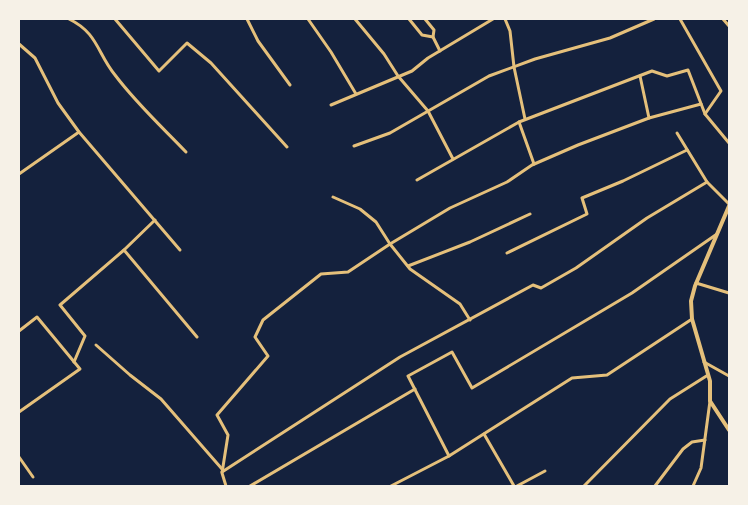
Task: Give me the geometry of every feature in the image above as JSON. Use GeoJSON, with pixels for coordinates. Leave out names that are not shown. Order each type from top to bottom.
{"type":"FeatureCollection","features":[{"type":"Feature","properties":{"kind":"street"},"geometry":{"type":"LineString","coordinates":[[70,19],[82,25],[97,43],[113,73],[186,152]]}},
{"type":"Feature","properties":{"kind":"street"},"geometry":{"type":"LineString","coordinates":[[115,19],[159,71],[187,43],[211,63],[287,147]]}},
{"type":"Feature","properties":{"kind":"street"},"geometry":{"type":"LineString","coordinates":[[247,19],[258,41],[290,85]]}},
{"type":"Feature","properties":{"kind":"street"},"geometry":{"type":"LineString","coordinates":[[308,19],[331,52],[356,94]]}},
{"type":"Feature","properties":{"kind":"street"},"geometry":{"type":"LineString","coordinates":[[354,19],[428,111],[453,159]]}},
{"type":"Feature","properties":{"kind":"street"},"geometry":{"type":"LineString","coordinates":[[408,19],[422,35],[433,37]]}},
{"type":"Feature","properties":{"kind":"street"},"geometry":{"type":"LineString","coordinates":[[425,19],[434,30],[433,37],[440,51]]}},
{"type":"Feature","properties":{"kind":"street"},"geometry":{"type":"LineString","coordinates":[[331,105],[412,71],[440,51],[494,19]]}},
{"type":"Feature","properties":{"kind":"street"},"geometry":{"type":"LineString","coordinates":[[505,19],[510,31],[514,67],[525,119]]}},
{"type":"Feature","properties":{"kind":"street"},"geometry":{"type":"LineString","coordinates":[[354,146],[390,133],[489,76],[535,59],[610,38],[654,19]]}},
{"type":"Feature","properties":{"kind":"street"},"geometry":{"type":"LineString","coordinates":[[680,19],[721,91],[705,114]]}},
{"type":"Feature","properties":{"kind":"street"},"geometry":{"type":"LineString","coordinates":[[723,19],[729,26]]}},
{"type":"Feature","properties":{"kind":"street"},"geometry":{"type":"LineString","coordinates":[[19,44],[35,58],[58,103],[78,132],[180,250]]}},
{"type":"Feature","properties":{"kind":"street"},"geometry":{"type":"LineString","coordinates":[[417,180],[525,119],[652,71],[668,76],[688,70],[705,114],[729,143]]}},
{"type":"Feature","properties":{"kind":"street"},"geometry":{"type":"LineString","coordinates":[[640,76],[649,118]]}},
{"type":"Feature","properties":{"kind":"street"},"geometry":{"type":"LineString","coordinates":[[225,486],[222,471],[228,435],[217,415],[268,356],[255,338],[263,320],[321,274],[348,272],[450,208],[507,182],[534,164],[578,144],[649,118],[701,104]]}},
{"type":"Feature","properties":{"kind":"street"},"geometry":{"type":"LineString","coordinates":[[519,122],[534,164]]}},
{"type":"Feature","properties":{"kind":"street"},"geometry":{"type":"LineString","coordinates":[[19,174],[78,132]]}},
{"type":"Feature","properties":{"kind":"street"},"geometry":{"type":"LineString","coordinates":[[677,133],[707,182],[729,205],[696,283],[691,301],[692,319],[710,381],[710,402],[701,468],[693,486]]}},
{"type":"Feature","properties":{"kind":"street"},"geometry":{"type":"LineString","coordinates":[[507,252],[587,214],[582,198],[623,181],[687,150]]}},
{"type":"Feature","properties":{"kind":"street"},"geometry":{"type":"LineString","coordinates":[[222,471],[400,357],[533,285],[541,288],[576,268],[646,218],[707,182]]}},
{"type":"Feature","properties":{"kind":"street"},"geometry":{"type":"LineString","coordinates":[[333,197],[360,209],[376,222],[390,244],[408,266],[460,304],[470,320]]}},
{"type":"Feature","properties":{"kind":"street"},"geometry":{"type":"LineString","coordinates":[[408,266],[470,242],[530,214]]}},
{"type":"Feature","properties":{"kind":"street"},"geometry":{"type":"LineString","coordinates":[[74,362],[85,336],[60,305],[124,250],[155,220]]}},
{"type":"Feature","properties":{"kind":"street"},"geometry":{"type":"LineString","coordinates":[[449,456],[408,376],[452,352],[472,388],[632,293],[717,234]]}},
{"type":"Feature","properties":{"kind":"street"},"geometry":{"type":"LineString","coordinates":[[124,250],[197,337]]}},
{"type":"Feature","properties":{"kind":"street"},"geometry":{"type":"LineString","coordinates":[[696,283],[729,293]]}},
{"type":"Feature","properties":{"kind":"street"},"geometry":{"type":"LineString","coordinates":[[19,331],[37,317],[80,369],[19,412]]}},
{"type":"Feature","properties":{"kind":"street"},"geometry":{"type":"LineString","coordinates":[[391,486],[449,456],[572,378],[608,375],[692,319]]}},
{"type":"Feature","properties":{"kind":"street"},"geometry":{"type":"LineString","coordinates":[[96,345],[161,399],[222,471]]}},
{"type":"Feature","properties":{"kind":"street"},"geometry":{"type":"LineString","coordinates":[[704,362],[729,376]]}},
{"type":"Feature","properties":{"kind":"street"},"geometry":{"type":"LineString","coordinates":[[584,486],[670,399],[708,375]]}},
{"type":"Feature","properties":{"kind":"street"},"geometry":{"type":"LineString","coordinates":[[250,486],[415,389]]}},
{"type":"Feature","properties":{"kind":"street"},"geometry":{"type":"LineString","coordinates":[[710,402],[729,430]]}},
{"type":"Feature","properties":{"kind":"street"},"geometry":{"type":"LineString","coordinates":[[484,434],[515,486],[545,471]]}},
{"type":"Feature","properties":{"kind":"street"},"geometry":{"type":"LineString","coordinates":[[655,486],[683,449],[692,442],[705,440]]}},
{"type":"Feature","properties":{"kind":"street"},"geometry":{"type":"LineString","coordinates":[[19,456],[33,476]]}}]}
